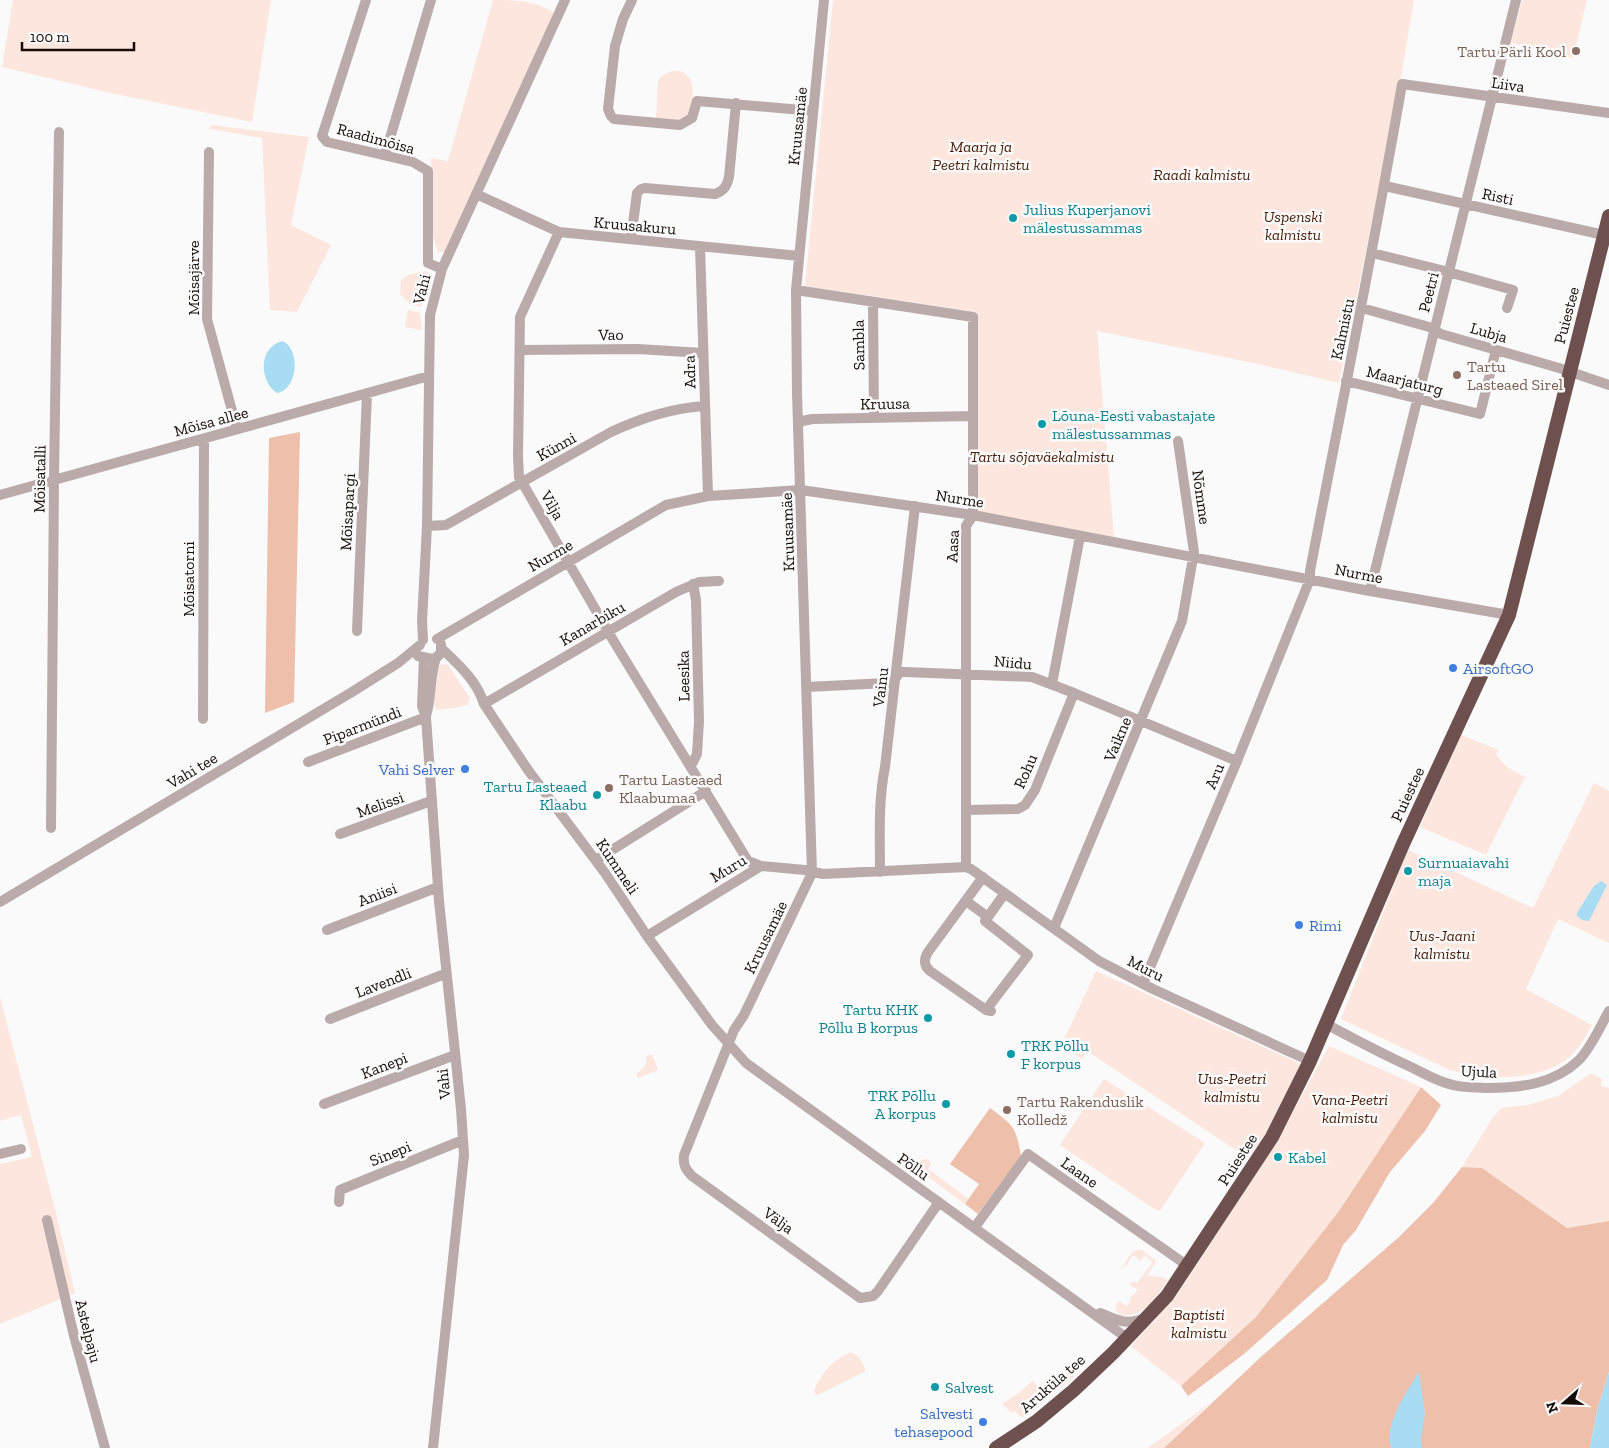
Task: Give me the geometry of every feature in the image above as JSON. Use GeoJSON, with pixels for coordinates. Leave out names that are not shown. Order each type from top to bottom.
{"type":"FeatureCollection","features":[{"type":"Feature","properties":{"kind":"highway","name":"Puiestee"},"geometry":{"type":"LineString","coordinates":[[1127,1338],[1167,1296],[1272,1137],[1310,1061],[1403,844],[1509,615],[1609,216]]}},
{"type":"Feature","properties":{"kind":"highway","name":"Aruküla tee"},"geometry":{"type":"LineString","coordinates":[[996,1448],[1026,1430],[1044,1416],[1127,1338]]}},
{"type":"Feature","properties":{"kind":"street","name":"Raadimõisa"},"geometry":{"type":"LineString","coordinates":[[366,0],[322,136],[327,142],[413,162],[428,171],[428,264],[442,269]]}},
{"type":"Feature","properties":{"kind":"street"},"geometry":{"type":"LineString","coordinates":[[385,155],[431,0]]}},
{"type":"Feature","properties":{"kind":"street","name":"Vahi"},"geometry":{"type":"LineString","coordinates":[[421,643],[427,526],[430,315],[442,269],[565,0]]}},
{"type":"Feature","properties":{"kind":"street"},"geometry":{"type":"LineString","coordinates":[[632,0],[623,19],[615,46],[608,109],[611,116],[618,120],[680,125],[692,118],[697,100],[813,111]]}},
{"type":"Feature","properties":{"kind":"street","name":"Kruusamäe"},"geometry":{"type":"LineString","coordinates":[[728,1044],[812,872],[798,422],[796,290],[824,0]]}},
{"type":"Feature","properties":{"kind":"street","name":"Peetri"},"geometry":{"type":"LineString","coordinates":[[1370,590],[1516,0]]}},
{"type":"Feature","properties":{"kind":"street","name":"Liiva"},"geometry":{"type":"LineString","coordinates":[[1402,84],[1609,113]]}},
{"type":"Feature","properties":{"kind":"street","name":"Kalmistu"},"geometry":{"type":"LineString","coordinates":[[1310,579],[1346,381],[1385,186],[1402,84]]}},
{"type":"Feature","properties":{"kind":"street"},"geometry":{"type":"LineString","coordinates":[[631,240],[637,193],[640,189],[715,194],[723,191],[729,177],[736,104]]}},
{"type":"Feature","properties":{"kind":"street","name":"Mõisatalli"},"geometry":{"type":"LineString","coordinates":[[51,828],[59,132]]}},
{"type":"Feature","properties":{"kind":"street","name":"Mõisajärve"},"geometry":{"type":"LineString","coordinates":[[209,152],[207,319],[238,429]]}},
{"type":"Feature","properties":{"kind":"street","name":"Risti"},"geometry":{"type":"LineString","coordinates":[[1385,186],[1604,235]]}},
{"type":"Feature","properties":{"kind":"street","name":"Kruusakuru"},"geometry":{"type":"LineString","coordinates":[[476,194],[559,232],[799,256]]}},
{"type":"Feature","properties":{"kind":"street","name":"Vilja"},"geometry":{"type":"LineString","coordinates":[[559,232],[520,317],[519,477],[608,631],[748,861],[761,866]]}},
{"type":"Feature","properties":{"kind":"street","name":"Adra"},"geometry":{"type":"LineString","coordinates":[[700,246],[708,496]]}},
{"type":"Feature","properties":{"kind":"street"},"geometry":{"type":"LineString","coordinates":[[1372,253],[1513,290],[1507,308]]}},
{"type":"Feature","properties":{"kind":"street","name":"Aasa"},"geometry":{"type":"LineString","coordinates":[[796,290],[973,317],[973,515],[966,526],[966,867]]}},
{"type":"Feature","properties":{"kind":"street","name":"Sambla"},"geometry":{"type":"LineString","coordinates":[[873,302],[874,418]]}},
{"type":"Feature","properties":{"kind":"street","name":"Lubja"},"geometry":{"type":"LineString","coordinates":[[1362,308],[1609,385]]}},
{"type":"Feature","properties":{"kind":"street","name":"Vao"},"geometry":{"type":"LineString","coordinates":[[520,350],[638,349],[703,352]]}},
{"type":"Feature","properties":{"kind":"street","name":"Maarjaturg"},"geometry":{"type":"LineString","coordinates":[[1346,381],[1480,414],[1496,350]]}},
{"type":"Feature","properties":{"kind":"street","name":"Mõisa allee"},"geometry":{"type":"LineString","coordinates":[[0,495],[429,376]]}},
{"type":"Feature","properties":{"kind":"street","name":"Mõisapargi"},"geometry":{"type":"LineString","coordinates":[[357,631],[367,393]]}},
{"type":"Feature","properties":{"kind":"street","name":"Künni"},"geometry":{"type":"LineString","coordinates":[[427,526],[446,525],[611,432],[636,420],[666,412],[705,406]]}},
{"type":"Feature","properties":{"kind":"street","name":"Kruusa"},"geometry":{"type":"LineString","coordinates":[[798,422],[812,419],[974,416]]}},
{"type":"Feature","properties":{"kind":"street","name":"Mõisatorni"},"geometry":{"type":"LineString","coordinates":[[202,719],[204,439]]}},
{"type":"Feature","properties":{"kind":"street","name":"Nõmme"},"geometry":{"type":"LineString","coordinates":[[1178,441],[1194,557]]}},
{"type":"Feature","properties":{"kind":"street","name":"Nurme"},"geometry":{"type":"LineString","coordinates":[[435,638],[666,505],[708,496],[801,490],[973,515],[1509,615]]}},
{"type":"Feature","properties":{"kind":"street","name":"Vainu"},"geometry":{"type":"LineString","coordinates":[[880,872],[879,815],[915,506]]}},
{"type":"Feature","properties":{"kind":"street"},"geometry":{"type":"LineString","coordinates":[[1052,684],[1080,536]]}},
{"type":"Feature","properties":{"kind":"street","name":"Vaikne"},"geometry":{"type":"LineString","coordinates":[[1054,928],[1182,622],[1194,557]]}},
{"type":"Feature","properties":{"kind":"street","name":"Aru"},"geometry":{"type":"LineString","coordinates":[[1143,984],[1237,761],[1310,579]]}},
{"type":"Feature","properties":{"kind":"street","name":"Kanarbiku"},"geometry":{"type":"LineString","coordinates":[[484,704],[676,592],[699,582],[719,581]]}},
{"type":"Feature","properties":{"kind":"street","name":"Leesika"},"geometry":{"type":"LineString","coordinates":[[690,764],[697,754],[700,721],[696,600],[693,584]]}},
{"type":"Feature","properties":{"kind":"street","name":"Vahi"},"geometry":{"type":"LineString","coordinates":[[423,612],[428,627],[435,638]]}},
{"type":"Feature","properties":{"kind":"street"},"geometry":{"type":"LineString","coordinates":[[426,638],[435,638],[440,641],[442,648],[440,654],[436,658],[424,657],[420,652],[421,643],[426,638]]}},
{"type":"Feature","properties":{"kind":"street","name":"Vahi tee"},"geometry":{"type":"LineString","coordinates":[[0,902],[352,692],[398,663],[421,643]]}},
{"type":"Feature","properties":{"kind":"street","name":"Kummeli"},"geometry":{"type":"LineString","coordinates":[[442,648],[465,670],[481,695],[484,704],[528,770],[596,860],[647,936],[728,1044]]}},
{"type":"Feature","properties":{"kind":"street","name":"Vahi tee"},"geometry":{"type":"LineString","coordinates":[[398,663],[417,656],[424,657]]}},
{"type":"Feature","properties":{"kind":"street","name":"Vahi"},"geometry":{"type":"LineString","coordinates":[[424,657],[422,706],[426,717],[438,887],[464,1155],[433,1448]]}},
{"type":"Feature","properties":{"kind":"street","name":"Vahi"},"geometry":{"type":"LineString","coordinates":[[426,717],[429,708],[433,666],[436,658]]}},
{"type":"Feature","properties":{"kind":"street","name":"Kummeli"},"geometry":{"type":"LineString","coordinates":[[436,658],[452,666],[476,698],[484,704]]}},
{"type":"Feature","properties":{"kind":"street","name":"Niidu"},"geometry":{"type":"LineString","coordinates":[[806,687],[887,683],[893,682],[900,672],[1032,677],[1237,761]]}},
{"type":"Feature","properties":{"kind":"street","name":"Rohu"},"geometry":{"type":"LineString","coordinates":[[966,810],[1018,809],[1025,804],[1035,790],[1074,693]]}},
{"type":"Feature","properties":{"kind":"street","name":"Piparmündi"},"geometry":{"type":"LineString","coordinates":[[308,762],[426,717]]}},
{"type":"Feature","properties":{"kind":"street"},"geometry":{"type":"LineString","coordinates":[[596,860],[706,791]]}},
{"type":"Feature","properties":{"kind":"street","name":"Melissi"},"geometry":{"type":"LineString","coordinates":[[340,834],[431,801]]}},
{"type":"Feature","properties":{"kind":"street","name":"Muru"},"geometry":{"type":"LineString","coordinates":[[647,936],[761,866],[823,874],[966,867],[971,868],[1099,961],[1143,984],[1310,1061]]}},
{"type":"Feature","properties":{"kind":"street"},"geometry":{"type":"LineString","coordinates":[[984,878],[928,952],[925,957],[925,964],[930,970],[988,1010],[1028,955],[985,921],[1005,893]]}},
{"type":"Feature","properties":{"kind":"street","name":"Aniisi"},"geometry":{"type":"LineString","coordinates":[[328,930],[438,887]]}},
{"type":"Feature","properties":{"kind":"street"},"geometry":{"type":"LineString","coordinates":[[966,901],[988,917]]}},
{"type":"Feature","properties":{"kind":"street","name":"Lavendli"},"geometry":{"type":"LineString","coordinates":[[330,1019],[442,975],[447,976]]}},
{"type":"Feature","properties":{"kind":"street","name":"Ujula"},"geometry":{"type":"LineString","coordinates":[[1326,1024],[1374,1050],[1439,1081],[1466,1087],[1504,1088],[1544,1082],[1563,1073],[1581,1058],[1609,1011]]}},
{"type":"Feature","properties":{"kind":"street","name":"Välja"},"geometry":{"type":"LineString","coordinates":[[728,1044],[684,1155],[685,1169],[692,1176],[860,1298],[873,1296],[878,1291],[939,1202]]}},
{"type":"Feature","properties":{"kind":"street","name":"Põllu"},"geometry":{"type":"LineString","coordinates":[[728,1044],[746,1063],[1127,1338]]}},
{"type":"Feature","properties":{"kind":"street","name":"Kanepi"},"geometry":{"type":"LineString","coordinates":[[324,1104],[455,1055]]}},
{"type":"Feature","properties":{"kind":"street","name":"Sinepi"},"geometry":{"type":"LineString","coordinates":[[338,1202],[340,1190],[463,1140]]}},
{"type":"Feature","properties":{"kind":"street"},"geometry":{"type":"LineString","coordinates":[[0,1154],[21,1149]]}},
{"type":"Feature","properties":{"kind":"street","name":"Laane"},"geometry":{"type":"LineString","coordinates":[[975,1227],[1028,1154],[1188,1266]]}},
{"type":"Feature","properties":{"kind":"street","name":"Astelpaju"},"geometry":{"type":"LineString","coordinates":[[47,1220],[74,1336],[105,1448]]}},
{"type":"Feature","properties":{"kind":"street","name":"Põllu"},"geometry":{"type":"LineString","coordinates":[[1085,1308],[1123,1322],[1135,1322],[1148,1318]]}},
{"type":"Feature","properties":{"kind":"green space"},"geometry":{"type":"Polygon","coordinates":[[[13,0],[271,0],[252,122],[115,94],[2,67],[13,0]]]}},
{"type":"Feature","properties":{"kind":"green space"},"geometry":{"type":"Polygon","coordinates":[[[493,0],[533,3],[555,14],[448,247],[444,252],[438,252],[433,237],[431,158],[448,161],[493,0]]]}},
{"type":"Feature","properties":{"kind":"green space","name":"Maarja ja Peetri kalmistu"},"geometry":{"type":"Polygon","coordinates":[[[833,0],[1414,0],[1400,83],[1339,383],[1254,363],[1097,331],[1114,537],[978,512],[977,312],[805,286],[833,0]]]}},
{"type":"Feature","properties":{"kind":"green space"},"geometry":{"type":"Polygon","coordinates":[[[1522,0],[1587,0],[1573,58],[1511,43],[1522,0]]]}},
{"type":"Feature","properties":{"kind":"green space"},"geometry":{"type":"Polygon","coordinates":[[[681,71],[687,75],[692,85],[693,98],[689,116],[681,121],[656,118],[658,81],[668,73],[681,71]]]}},
{"type":"Feature","properties":{"kind":"green space"},"geometry":{"type":"Polygon","coordinates":[[[211,125],[309,137],[291,225],[331,245],[297,312],[270,310],[262,138],[210,129],[211,125]]]}},
{"type":"Feature","properties":{"kind":"green space"},"geometry":{"type":"Polygon","coordinates":[[[428,272],[428,276],[421,307],[410,304],[400,294],[401,280],[408,275],[428,272]]]}},
{"type":"Feature","properties":{"kind":"green space"},"geometry":{"type":"Polygon","coordinates":[[[408,310],[420,313],[422,330],[405,327],[408,310]]]}},
{"type":"Feature","properties":{"kind":"green space"},"geometry":{"type":"Polygon","coordinates":[[[442,664],[448,665],[470,698],[467,705],[436,710],[433,694],[434,682],[438,666],[442,664]]]}},
{"type":"Feature","properties":{"kind":"green space"},"geometry":{"type":"Polygon","coordinates":[[[1461,735],[1499,750],[1496,755],[1507,767],[1525,777],[1486,855],[1420,827],[1461,735]]]}},
{"type":"Feature","properties":{"kind":"green space","name":"Uus-Jaani kalmistu"},"geometry":{"type":"Polygon","coordinates":[[[1594,783],[1609,791],[1609,943],[1558,919],[1526,989],[1592,1025],[1581,1044],[1571,1056],[1554,1067],[1525,1075],[1495,1077],[1464,1073],[1450,1070],[1341,1019],[1408,850],[1533,908],[1594,783]]]}},
{"type":"Feature","properties":{"kind":"green space","name":"Uus-Peetri kalmistu"},"geometry":{"type":"Polygon","coordinates":[[[1096,971],[1301,1064],[1264,1136],[1248,1158],[1087,1051],[1082,1059],[1061,1046],[1096,971]]]}},
{"type":"Feature","properties":{"kind":"green space"},"geometry":{"type":"Polygon","coordinates":[[[0,997],[75,1293],[0,1324],[0,1164],[32,1157],[21,1115],[0,1121],[0,997]]]}},
{"type":"Feature","properties":{"kind":"green space","name":"Vana-Peetri kalmistu"},"geometry":{"type":"Polygon","coordinates":[[[1329,1046],[1421,1087],[1339,1211],[1256,1317],[1181,1386],[1131,1346],[1174,1299],[1190,1275],[1274,1146],[1329,1046]]]}},
{"type":"Feature","properties":{"kind":"green space"},"geometry":{"type":"Polygon","coordinates":[[[652,1054],[658,1070],[638,1078],[636,1074],[644,1066],[646,1056],[652,1054]]]}},
{"type":"Feature","properties":{"kind":"green space"},"geometry":{"type":"Polygon","coordinates":[[[1591,1073],[1602,1079],[1601,1086],[1609,1088],[1609,1221],[1567,1228],[1482,1168],[1462,1167],[1491,1120],[1501,1108],[1528,1105],[1558,1096],[1591,1073]]]}},
{"type":"Feature","properties":{"kind":"green space"},"geometry":{"type":"Polygon","coordinates":[[[1104,1079],[1205,1143],[1160,1211],[1154,1209],[1060,1145],[1104,1079]]]}},
{"type":"Feature","properties":{"kind":"green space"},"geometry":{"type":"Polygon","coordinates":[[[925,1159],[930,1161],[931,1164],[928,1169],[969,1199],[965,1204],[914,1167],[925,1159]]]}},
{"type":"Feature","properties":{"kind":"green space"},"geometry":{"type":"Polygon","coordinates":[[[1142,1250],[1156,1261],[1147,1276],[1162,1277],[1168,1280],[1147,1307],[1132,1315],[1124,1315],[1116,1312],[1116,1305],[1119,1301],[1127,1306],[1129,1300],[1138,1290],[1130,1285],[1133,1281],[1137,1283],[1153,1262],[1144,1255],[1141,1261],[1133,1255],[1126,1266],[1120,1270],[1132,1252],[1142,1250]]]}},
{"type":"Feature","properties":{"kind":"green space"},"geometry":{"type":"Polygon","coordinates":[[[851,1352],[859,1357],[866,1371],[816,1395],[814,1391],[824,1373],[833,1363],[851,1352]]]}},
{"type":"Feature","properties":{"kind":"green space"},"geometry":{"type":"Polygon","coordinates":[[[1069,1371],[1074,1373],[1075,1376],[1058,1390],[1055,1388],[1050,1392],[1051,1394],[1024,1417],[1015,1411],[1012,1413],[1002,1404],[1032,1381],[1044,1391],[1069,1371]]]}},
{"type":"Feature","properties":{"kind":"green space"},"geometry":{"type":"Polygon","coordinates":[[[1210,1403],[1164,1448],[1148,1448],[1210,1403]]]}},
{"type":"Feature","properties":{"kind":"shaded area"},"geometry":{"type":"Polygon","coordinates":[[[300,432],[294,702],[265,713],[269,438],[300,432]]]}},
{"type":"Feature","properties":{"kind":"shaded area"},"geometry":{"type":"Polygon","coordinates":[[[1421,1087],[1441,1105],[1425,1131],[1390,1172],[1356,1230],[1343,1245],[1327,1280],[1244,1354],[1188,1396],[1181,1386],[1256,1317],[1339,1211],[1421,1087]]]}},
{"type":"Feature","properties":{"kind":"shaded area"},"geometry":{"type":"Polygon","coordinates":[[[990,1108],[1004,1118],[1012,1127],[1017,1138],[1021,1156],[978,1214],[965,1204],[979,1184],[950,1164],[990,1108]]]}},
{"type":"Feature","properties":{"kind":"shaded area"},"geometry":{"type":"Polygon","coordinates":[[[1462,1167],[1482,1168],[1567,1228],[1609,1221],[1609,1372],[1597,1411],[1590,1448],[1164,1448],[1263,1355],[1399,1237],[1433,1203],[1462,1167]]]}},
{"type":"Feature","properties":{"kind":"water"},"geometry":{"type":"Polygon","coordinates":[[[282,341],[288,345],[292,352],[294,368],[293,377],[289,385],[277,393],[267,381],[264,365],[265,357],[269,350],[282,341]]]}},
{"type":"Feature","properties":{"kind":"water"},"geometry":{"type":"Polygon","coordinates":[[[1601,881],[1607,885],[1589,921],[1582,920],[1577,916],[1577,913],[1594,886],[1601,881]]]}},
{"type":"Feature","properties":{"kind":"water"},"geometry":{"type":"Polygon","coordinates":[[[1419,1372],[1425,1414],[1421,1439],[1422,1448],[1391,1448],[1391,1428],[1394,1418],[1403,1398],[1419,1372]]]}},
{"type":"Feature","properties":{"kind":"water"},"geometry":{"type":"Polygon","coordinates":[[[1609,1372],[1609,1448],[1590,1448],[1597,1411],[1609,1372]]]}},
{"type":"Feature","properties":{"kind":"place","name":"Tartu Pärli Kool"},"geometry":{"type":"Point","coordinates":[1576,51]}},
{"type":"Feature","properties":{"kind":"place","name":"Julius Kuperjanovi mälestussammas"},"geometry":{"type":"Point","coordinates":[1013,218]}},
{"type":"Feature","properties":{"kind":"place","name":"Tartu Lasteaed Sirel"},"geometry":{"type":"Point","coordinates":[1457,375]}},
{"type":"Feature","properties":{"kind":"place","name":"Lõuna-Eesti vabastajate mälestussammas"},"geometry":{"type":"Point","coordinates":[1042,424]}},
{"type":"Feature","properties":{"kind":"place","name":"AirsoftGO"},"geometry":{"type":"Point","coordinates":[1453,668]}},
{"type":"Feature","properties":{"kind":"place","name":"Vahi Selver"},"geometry":{"type":"Point","coordinates":[465,769]}},
{"type":"Feature","properties":{"kind":"place","name":"Tartu Lasteaed Klaabumaa"},"geometry":{"type":"Point","coordinates":[609,788]}},
{"type":"Feature","properties":{"kind":"place","name":"Tartu Lasteaed Klaabu"},"geometry":{"type":"Point","coordinates":[597,795]}},
{"type":"Feature","properties":{"kind":"place","name":"Surnuaiavahi maja"},"geometry":{"type":"Point","coordinates":[1408,871]}},
{"type":"Feature","properties":{"kind":"place","name":"Rimi"},"geometry":{"type":"Point","coordinates":[1299,925]}},
{"type":"Feature","properties":{"kind":"place","name":"Tartu KHK Põllu B korpus"},"geometry":{"type":"Point","coordinates":[928,1018]}},
{"type":"Feature","properties":{"kind":"place","name":"TRK Põllu F korpus"},"geometry":{"type":"Point","coordinates":[1011,1054]}},
{"type":"Feature","properties":{"kind":"place","name":"TRK Põllu A korpus"},"geometry":{"type":"Point","coordinates":[946,1104]}},
{"type":"Feature","properties":{"kind":"place","name":"Tartu Rakenduslik Kolledž"},"geometry":{"type":"Point","coordinates":[1007,1110]}},
{"type":"Feature","properties":{"kind":"place","name":"Kabel"},"geometry":{"type":"Point","coordinates":[1278,1157]}},
{"type":"Feature","properties":{"kind":"place","name":"Salvest"},"geometry":{"type":"Point","coordinates":[935,1387]}},
{"type":"Feature","properties":{"kind":"place","name":"Salvesti tehasepood"},"geometry":{"type":"Point","coordinates":[983,1422]}},
{"type":"Feature","properties":{"kind":"park label","name":"Raadi kalmistu"},"geometry":{"type":"Point","coordinates":[1202,174]}},
{"type":"Feature","properties":{"kind":"park label","name":"Uspenski kalmistu"},"geometry":{"type":"Point","coordinates":[1293,225]}},
{"type":"Feature","properties":{"kind":"park label","name":"Tartu sõjaväekalmistu"},"geometry":{"type":"Point","coordinates":[1042,456]}},
{"type":"Feature","properties":{"kind":"park label","name":"Baptisti kalmistu"},"geometry":{"type":"Point","coordinates":[1199,1323]}}]}
